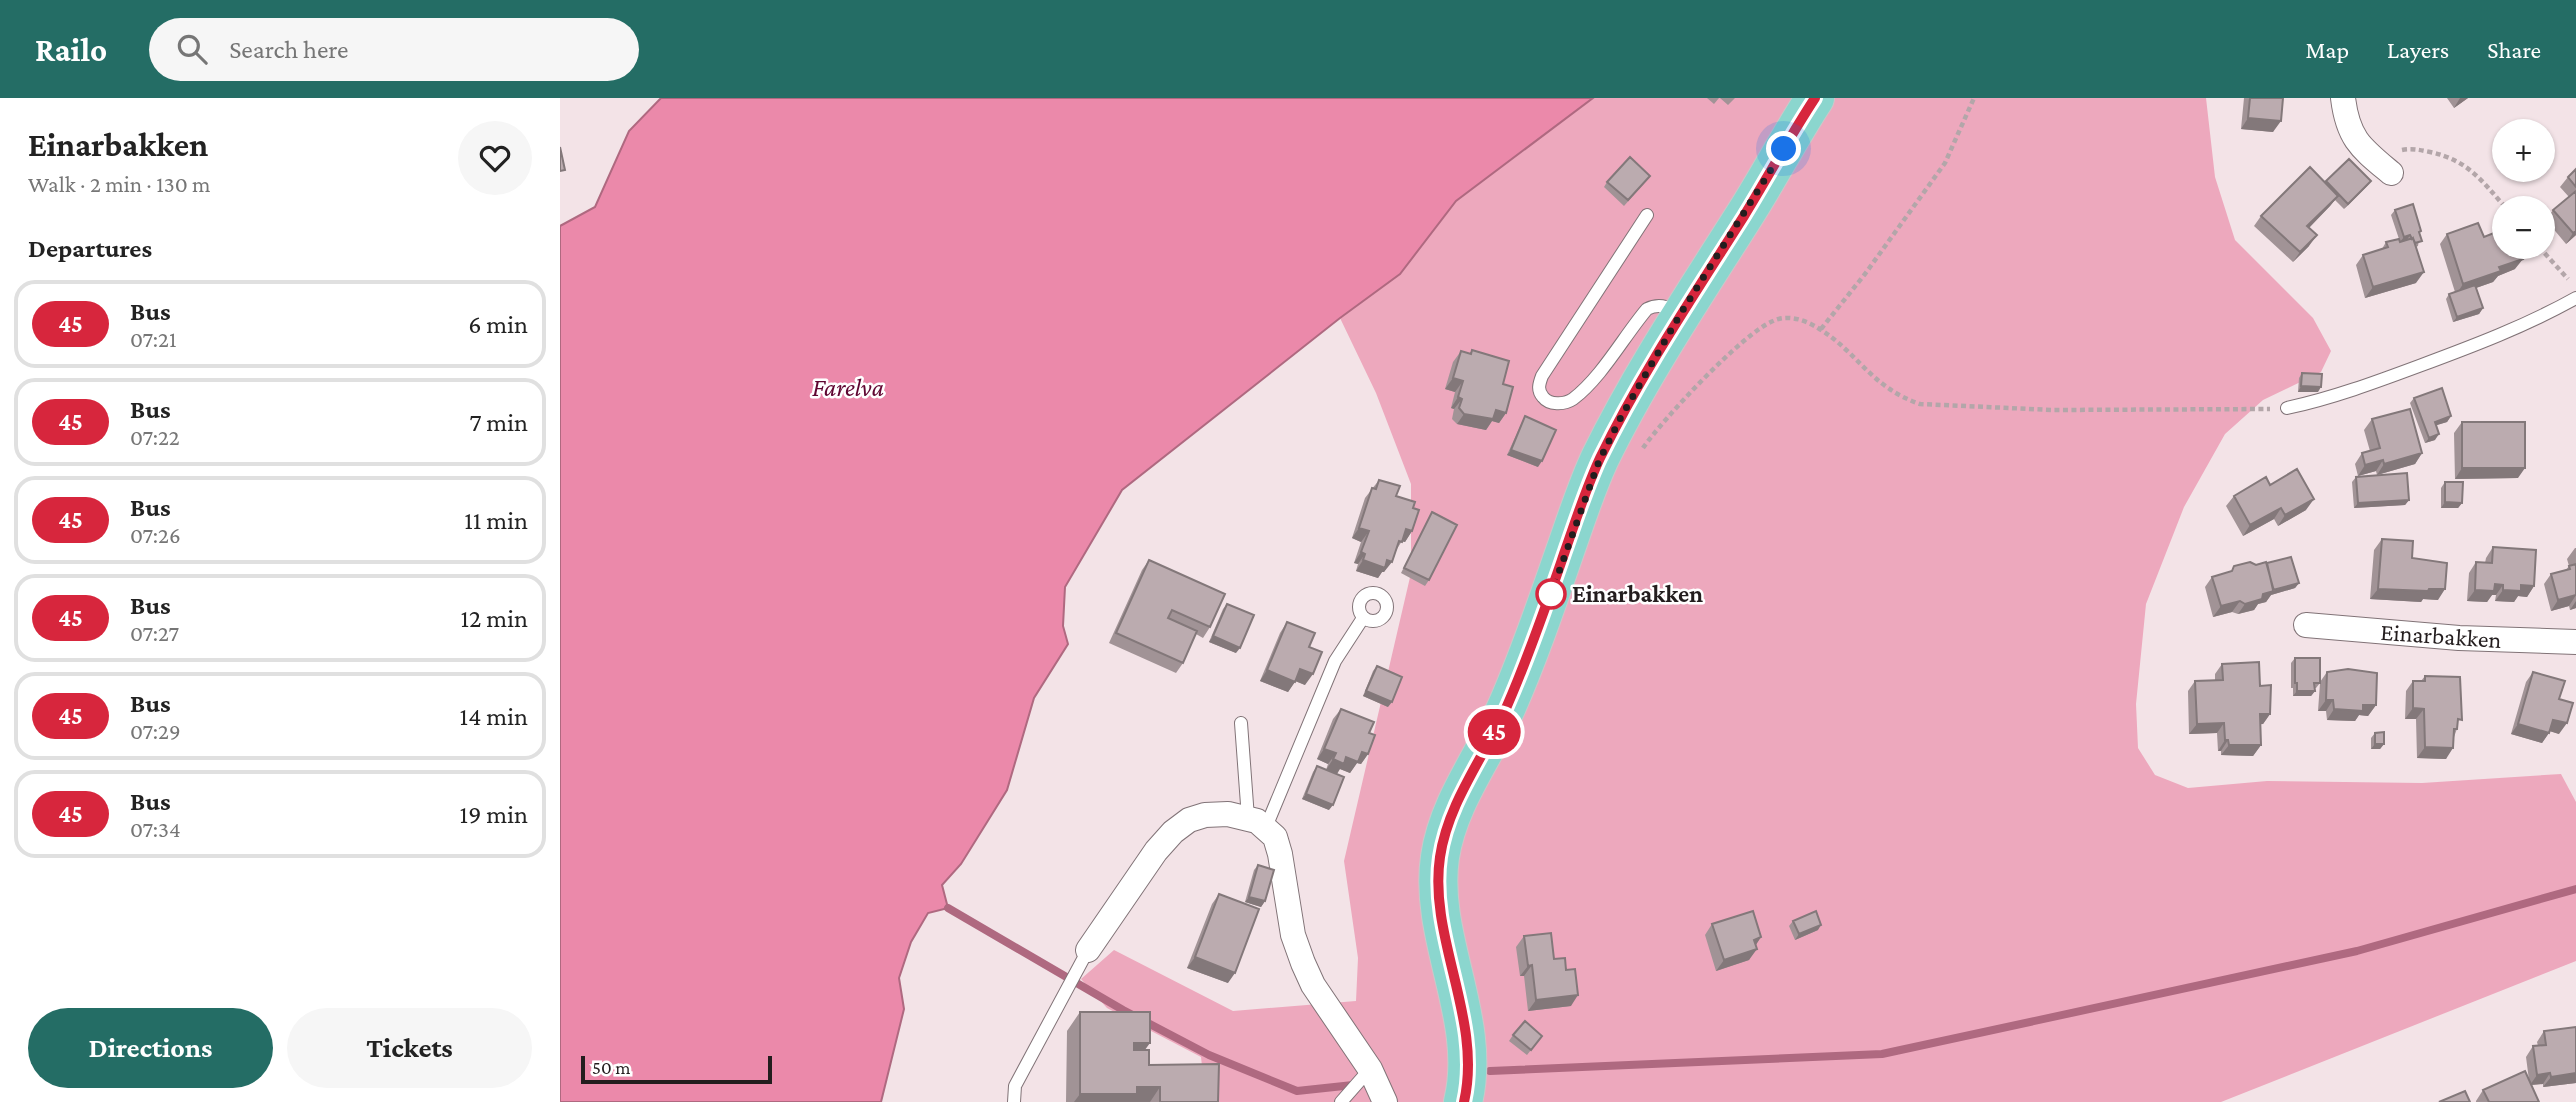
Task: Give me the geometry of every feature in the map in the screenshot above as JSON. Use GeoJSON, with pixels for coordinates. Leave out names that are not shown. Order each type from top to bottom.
{"type":"FeatureCollection","features":[{"type":"Feature","properties":{"kind":"main road"},"geometry":{"type":"LineString","coordinates":[[1464,1102],[1468,1070],[1467,1051],[1459,993],[1441,912],[1439,860],[1443,840],[1461,794],[1506,708],[1599,461],[1621,417],[1681,313],[1746,213],[1815,98]]}},
{"type":"Feature","properties":{"kind":"street"},"geometry":{"type":"LineString","coordinates":[[2343,98],[2350,130],[2357,142],[2391,173]]}},
{"type":"Feature","properties":{"kind":"street","name":"Einarbakken"},"geometry":{"type":"LineString","coordinates":[[2306,625],[2471,639],[2576,642]]}},
{"type":"Feature","properties":{"kind":"street"},"geometry":{"type":"LineString","coordinates":[[1087,950],[1156,851],[1173,832],[1189,820],[1206,815],[1228,814],[1257,823],[1275,837],[1293,935],[1313,985],[1370,1069],[1385,1102]]}},
{"type":"Feature","properties":{"kind":"lane"},"geometry":{"type":"LineString","coordinates":[[1647,215],[1542,376],[1540,394],[1553,403],[1565,403],[1573,399],[1594,377],[1647,309],[1662,306],[1681,313]]}},
{"type":"Feature","properties":{"kind":"lane"},"geometry":{"type":"LineString","coordinates":[[2287,408],[2329,398],[2456,352],[2536,321],[2576,298]]}},
{"type":"Feature","properties":{"kind":"lane"},"geometry":{"type":"LineString","coordinates":[[1257,823],[1308,726],[1335,661],[1363,618]]}},
{"type":"Feature","properties":{"kind":"lane"},"geometry":{"type":"LineString","coordinates":[[1241,723],[1257,823]]}},
{"type":"Feature","properties":{"kind":"lane"},"geometry":{"type":"LineString","coordinates":[[1014,1102],[1015,1086],[1087,950]]}},
{"type":"Feature","properties":{"kind":"lane"},"geometry":{"type":"LineString","coordinates":[[1341,1102],[1370,1069]]}},
{"type":"Feature","properties":{"kind":"path"},"geometry":{"type":"LineString","coordinates":[[1821,329],[1865,274],[1945,163],[1974,98]]}},
{"type":"Feature","properties":{"kind":"path"},"geometry":{"type":"LineString","coordinates":[[2371,156],[2412,149],[2437,154],[2461,162],[2495,196]]}},
{"type":"Feature","properties":{"kind":"path"},"geometry":{"type":"LineString","coordinates":[[2550,259],[2568,279]]}},
{"type":"Feature","properties":{"kind":"path"},"geometry":{"type":"LineString","coordinates":[[1642,450],[1698,385],[1752,334],[1773,321],[1788,318],[1802,320],[1821,329],[1883,386],[1901,398],[1920,404],[2053,410],[2287,408]]}},
{"type":"Feature","properties":{"kind":"shaded area"},"geometry":{"type":"Polygon","coordinates":[[[1593,98],[2206,98],[2215,177],[2235,240],[2313,318],[2331,351],[2321,372],[2263,400],[2225,434],[2184,507],[2146,604],[2136,704],[2138,748],[2155,775],[2188,788],[2267,781],[2422,783],[2561,774],[2576,802],[2576,961],[2221,1102],[1206,1102],[1201,1057],[1107,1008],[1081,979],[1114,950],[1233,1011],[1356,1001],[1358,958],[1344,861],[1411,573],[1411,484],[1376,393],[1340,318],[1400,274],[1456,201],[1593,98]]]}},
{"type":"Feature","properties":{"kind":"water","name":"Farelva"},"geometry":{"type":"Polygon","coordinates":[[[661,98],[1593,98],[1456,201],[1400,274],[1122,490],[1065,587],[1063,626],[1068,644],[1034,698],[1007,790],[961,864],[942,885],[948,908],[928,913],[911,942],[899,978],[904,1009],[881,1102],[560,1102],[560,226],[595,207],[629,131],[661,98]]]}},
{"type":"Feature","properties":{"kind":"building"},"geometry":{"type":"Polygon","coordinates":[[[2250,98],[2283,98],[2281,121],[2248,118],[2250,98]]]}},
{"type":"Feature","properties":{"kind":"building"},"geometry":{"type":"Polygon","coordinates":[[[560,147],[565,170],[560,171],[560,147]]]}},
{"type":"Feature","properties":{"kind":"building"},"geometry":{"type":"Polygon","coordinates":[[[1630,157],[1650,176],[1628,200],[1607,182],[1630,157]]]}},
{"type":"Feature","properties":{"kind":"building"},"geometry":{"type":"Polygon","coordinates":[[[2349,159],[2371,181],[2348,204],[2326,181],[2349,159]]]}},
{"type":"Feature","properties":{"kind":"building"},"geometry":{"type":"Polygon","coordinates":[[[2310,167],[2338,196],[2307,226],[2317,235],[2300,252],[2261,216],[2310,167]]]}},
{"type":"Feature","properties":{"kind":"building"},"geometry":{"type":"Polygon","coordinates":[[[2576,169],[2576,187],[2568,177],[2576,169]]]}},
{"type":"Feature","properties":{"kind":"building"},"geometry":{"type":"Polygon","coordinates":[[[2576,191],[2576,231],[2573,233],[2555,212],[2555,208],[2576,191]]]}},
{"type":"Feature","properties":{"kind":"building"},"geometry":{"type":"Polygon","coordinates":[[[2413,204],[2422,241],[2415,243],[2410,235],[2404,237],[2395,210],[2413,204]]]}},
{"type":"Feature","properties":{"kind":"building"},"geometry":{"type":"Polygon","coordinates":[[[2478,223],[2484,237],[2492,234],[2492,259],[2523,259],[2499,267],[2501,271],[2463,284],[2447,234],[2478,223]]]}},
{"type":"Feature","properties":{"kind":"building"},"geometry":{"type":"Polygon","coordinates":[[[2413,238],[2424,272],[2373,287],[2363,255],[2388,247],[2386,242],[2413,238]]]}},
{"type":"Feature","properties":{"kind":"building"},"geometry":{"type":"Polygon","coordinates":[[[2475,285],[2483,308],[2457,317],[2449,294],[2475,285]]]}},
{"type":"Feature","properties":{"kind":"building"},"geometry":{"type":"Polygon","coordinates":[[[1472,350],[1509,361],[1503,384],[1513,387],[1506,413],[1496,410],[1493,419],[1464,414],[1459,408],[1462,399],[1458,397],[1463,381],[1453,378],[1461,351],[1471,354],[1472,350]]]}},
{"type":"Feature","properties":{"kind":"building"},"geometry":{"type":"Polygon","coordinates":[[[2302,373],[2322,374],[2321,387],[2301,386],[2302,373]]]}},
{"type":"Feature","properties":{"kind":"building"},"geometry":{"type":"Polygon","coordinates":[[[2442,388],[2451,416],[2435,422],[2439,434],[2429,438],[2414,398],[2442,388]]]}},
{"type":"Feature","properties":{"kind":"building"},"geometry":{"type":"Polygon","coordinates":[[[2410,409],[2422,453],[2384,464],[2383,460],[2365,465],[2362,453],[2380,448],[2372,419],[2410,409]]]}},
{"type":"Feature","properties":{"kind":"building"},"geometry":{"type":"Polygon","coordinates":[[[1525,416],[1556,430],[1542,461],[1511,450],[1525,416]]]}},
{"type":"Feature","properties":{"kind":"building"},"geometry":{"type":"Polygon","coordinates":[[[2462,422],[2525,422],[2525,468],[2462,468],[2462,422]]]}},
{"type":"Feature","properties":{"kind":"building"},"geometry":{"type":"Polygon","coordinates":[[[2297,469],[2314,499],[2285,515],[2281,508],[2250,525],[2234,496],[2266,477],[2270,485],[2297,469]]]}},
{"type":"Feature","properties":{"kind":"building"},"geometry":{"type":"Polygon","coordinates":[[[2407,473],[2409,500],[2358,503],[2356,477],[2407,473]]]}},
{"type":"Feature","properties":{"kind":"building"},"geometry":{"type":"Polygon","coordinates":[[[1379,480],[1400,486],[1396,496],[1415,502],[1413,508],[1419,510],[1412,531],[1406,529],[1392,562],[1387,560],[1385,568],[1363,560],[1365,554],[1361,552],[1369,531],[1359,528],[1372,488],[1376,489],[1379,480]]]}},
{"type":"Feature","properties":{"kind":"building"},"geometry":{"type":"Polygon","coordinates":[[[2445,482],[2463,482],[2462,503],[2445,502],[2445,482]]]}},
{"type":"Feature","properties":{"kind":"building"},"geometry":{"type":"Polygon","coordinates":[[[1432,512],[1457,525],[1429,580],[1404,568],[1432,512]]]}},
{"type":"Feature","properties":{"kind":"building"},"geometry":{"type":"Polygon","coordinates":[[[2382,539],[2413,541],[2412,558],[2447,563],[2445,589],[2378,589],[2382,539]]]}},
{"type":"Feature","properties":{"kind":"building"},"geometry":{"type":"Polygon","coordinates":[[[2493,547],[2536,550],[2534,586],[2521,585],[2521,591],[2503,590],[2503,585],[2495,584],[2494,591],[2475,590],[2476,562],[2492,563],[2493,547]]]}},
{"type":"Feature","properties":{"kind":"building"},"geometry":{"type":"Polygon","coordinates":[[[2291,557],[2299,583],[2273,590],[2267,563],[2291,557]]]}},
{"type":"Feature","properties":{"kind":"building"},"geometry":{"type":"Polygon","coordinates":[[[1149,560],[1225,594],[1210,627],[1172,610],[1168,618],[1197,631],[1183,663],[1116,633],[1149,560]]]}},
{"type":"Feature","properties":{"kind":"building"},"geometry":{"type":"Polygon","coordinates":[[[2250,562],[2256,565],[2266,562],[2274,591],[2263,594],[2262,599],[2245,604],[2240,601],[2221,606],[2212,577],[2232,571],[2234,566],[2250,562]]]}},
{"type":"Feature","properties":{"kind":"building"},"geometry":{"type":"Polygon","coordinates":[[[2576,564],[2576,595],[2558,600],[2551,574],[2570,569],[2569,566],[2576,564]]]}},
{"type":"Feature","properties":{"kind":"building"},"geometry":{"type":"Polygon","coordinates":[[[1227,604],[1254,615],[1240,648],[1213,636],[1227,604]]]}},
{"type":"Feature","properties":{"kind":"building"},"geometry":{"type":"Polygon","coordinates":[[[1287,622],[1315,633],[1309,647],[1322,652],[1313,674],[1300,669],[1295,682],[1267,670],[1287,622]]]}},
{"type":"Feature","properties":{"kind":"building"},"geometry":{"type":"Polygon","coordinates":[[[2295,658],[2320,658],[2320,683],[2314,683],[2315,691],[2297,691],[2295,658]]]}},
{"type":"Feature","properties":{"kind":"building"},"geometry":{"type":"Polygon","coordinates":[[[2259,662],[2260,686],[2271,685],[2270,714],[2260,714],[2261,745],[2229,745],[2228,740],[2225,740],[2224,723],[2197,724],[2195,681],[2223,680],[2222,664],[2259,662]]]}},
{"type":"Feature","properties":{"kind":"building"},"geometry":{"type":"Polygon","coordinates":[[[1377,666],[1402,677],[1392,702],[1366,691],[1377,666]]]}},
{"type":"Feature","properties":{"kind":"building"},"geometry":{"type":"Polygon","coordinates":[[[2348,669],[2377,673],[2376,705],[2363,705],[2363,711],[2334,709],[2333,700],[2326,700],[2327,672],[2348,669]]]}},
{"type":"Feature","properties":{"kind":"building"},"geometry":{"type":"Polygon","coordinates":[[[2533,672],[2565,681],[2559,699],[2573,703],[2567,723],[2553,720],[2549,733],[2518,724],[2533,672]]]}},
{"type":"Feature","properties":{"kind":"building"},"geometry":{"type":"Polygon","coordinates":[[[2425,676],[2460,677],[2462,720],[2458,719],[2457,729],[2454,729],[2453,748],[2425,747],[2424,709],[2413,708],[2413,681],[2425,681],[2425,676]]]}},
{"type":"Feature","properties":{"kind":"building"},"geometry":{"type":"Polygon","coordinates":[[[1341,709],[1374,722],[1369,733],[1375,735],[1368,754],[1362,752],[1358,762],[1346,757],[1344,764],[1333,759],[1336,753],[1324,749],[1341,709]]]}},
{"type":"Feature","properties":{"kind":"building"},"geometry":{"type":"Polygon","coordinates":[[[2384,732],[2384,744],[2375,744],[2375,733],[2384,732]]]}},
{"type":"Feature","properties":{"kind":"building"},"geometry":{"type":"Polygon","coordinates":[[[1317,766],[1344,777],[1333,805],[1306,794],[1317,766]]]}},
{"type":"Feature","properties":{"kind":"building"},"geometry":{"type":"Polygon","coordinates":[[[1258,865],[1274,870],[1265,901],[1249,897],[1258,865]]]}},
{"type":"Feature","properties":{"kind":"building"},"geometry":{"type":"Polygon","coordinates":[[[1219,894],[1259,909],[1235,973],[1195,957],[1219,894]]]}},
{"type":"Feature","properties":{"kind":"building"},"geometry":{"type":"Polygon","coordinates":[[[1753,911],[1761,937],[1754,940],[1757,949],[1724,960],[1712,924],[1753,911]]]}},
{"type":"Feature","properties":{"kind":"building"},"geometry":{"type":"Polygon","coordinates":[[[1816,911],[1821,925],[1799,934],[1793,921],[1816,911]]]}},
{"type":"Feature","properties":{"kind":"building"},"geometry":{"type":"Polygon","coordinates":[[[1551,933],[1554,959],[1565,958],[1566,970],[1575,969],[1578,995],[1536,1000],[1532,965],[1528,966],[1524,936],[1551,933]]]}},
{"type":"Feature","properties":{"kind":"building"},"geometry":{"type":"Polygon","coordinates":[[[1080,1012],[1150,1012],[1150,1043],[1134,1043],[1134,1050],[1149,1050],[1149,1065],[1219,1064],[1218,1102],[1160,1102],[1160,1087],[1137,1087],[1137,1094],[1080,1094],[1080,1012]]]}},
{"type":"Feature","properties":{"kind":"building"},"geometry":{"type":"Polygon","coordinates":[[[1525,1021],[1542,1036],[1531,1050],[1513,1035],[1525,1021]]]}},
{"type":"Feature","properties":{"kind":"building"},"geometry":{"type":"Polygon","coordinates":[[[2576,1027],[2576,1073],[2551,1077],[2550,1073],[2537,1075],[2533,1046],[2546,1045],[2544,1031],[2576,1027]]]}},
{"type":"Feature","properties":{"kind":"building"},"geometry":{"type":"Polygon","coordinates":[[[2525,1071],[2539,1102],[2489,1102],[2483,1090],[2525,1071]]]}},
{"type":"Feature","properties":{"kind":"building"},"geometry":{"type":"Polygon","coordinates":[[[2465,1091],[2470,1102],[2439,1102],[2465,1091]]]}},
{"type":"Feature","properties":{"kind":"waterway"},"geometry":{"type":"LineString","coordinates":[[1490,1071],[1882,1054],[2357,951],[2576,889]]}},
{"type":"Feature","properties":{"kind":"waterway"},"geometry":{"type":"LineString","coordinates":[[948,908],[1123,1010],[1209,1055],[1297,1091],[1353,1085]]}},
{"type":"Feature","properties":{"kind":"bus line","name":"45"},"geometry":{"type":"LineString","coordinates":[[1464,1102],[1468,1070],[1467,1051],[1459,993],[1441,912],[1439,860],[1443,840],[1461,794],[1506,708],[1542,617],[1578,513],[1621,417],[1681,313],[1746,213],[1815,98]]}},
{"type":"Feature","properties":{"kind":"place","name":"Einarbakken"},"geometry":{"type":"Point","coordinates":[1551,594]}},
{"type":"Feature","properties":{"kind":"route"},"geometry":{"type":"LineString","coordinates":[[1551,594],[1578,513],[1621,417],[1681,313],[1784,149]]}}]}
